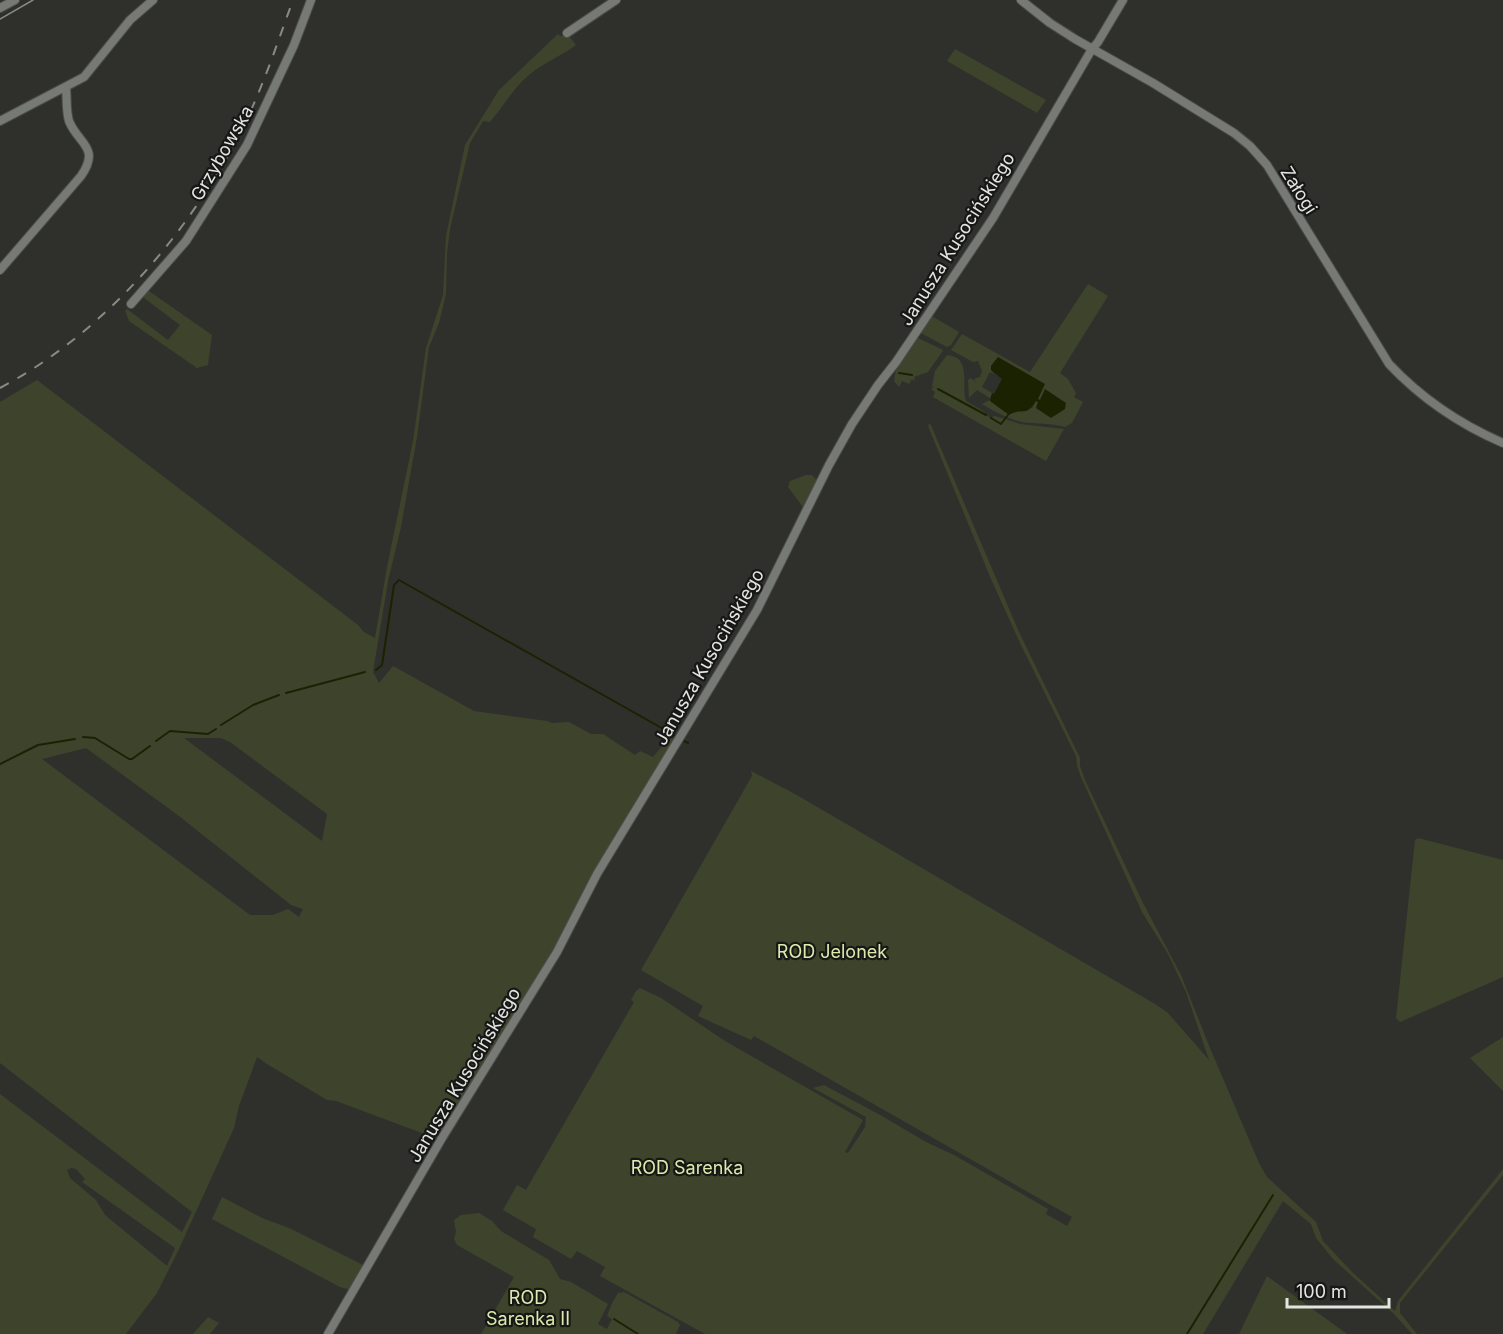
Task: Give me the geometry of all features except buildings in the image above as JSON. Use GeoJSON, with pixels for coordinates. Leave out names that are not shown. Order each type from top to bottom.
{"type":"FeatureCollection","features":[{"type":"Feature","properties":{"kind":"street"},"geometry":{"type":"LineString","coordinates":[[0,8],[15,0]]}},
{"type":"Feature","properties":{"kind":"street"},"geometry":{"type":"LineString","coordinates":[[0,121],[84,77],[130,20],[153,0]]}},
{"type":"Feature","properties":{"kind":"street","name":"Grzybowska"},"geometry":{"type":"LineString","coordinates":[[131,304],[186,241],[247,145],[294,45],[311,0]]}},
{"type":"Feature","properties":{"kind":"street"},"geometry":{"type":"LineString","coordinates":[[567,33],[616,0]]}},
{"type":"Feature","properties":{"kind":"street","name":"Załogi"},"geometry":{"type":"LineString","coordinates":[[1021,0],[1050,23],[1234,133],[1250,146],[1267,165],[1389,364],[1405,381],[1444,412],[1475,431],[1503,443]]}},
{"type":"Feature","properties":{"kind":"street","name":"Janusza Kusocińskiego"},"geometry":{"type":"LineString","coordinates":[[328,1334],[442,1138],[558,952],[597,874],[758,610],[829,465],[852,424],[982,235],[1123,0]]}},
{"type":"Feature","properties":{"kind":"street"},"geometry":{"type":"LineString","coordinates":[[0,270],[81,176],[88,163],[88,148],[69,120],[66,87]]}},
{"type":"Feature","properties":{"kind":"green space"},"geometry":{"type":"Polygon","coordinates":[[[558,34],[568,35],[576,45],[534,71],[524,80],[490,122],[483,121],[470,143],[450,229],[446,294],[439,323],[429,347],[417,437],[401,527],[388,581],[373,672],[379,683],[393,666],[474,711],[552,723],[569,722],[591,734],[603,734],[635,755],[640,751],[653,757],[669,738],[675,739],[593,873],[568,921],[559,945],[438,1139],[336,1101],[327,1100],[257,1057],[239,1106],[234,1128],[179,1249],[157,1293],[126,1334],[0,1334],[0,1094],[182,1232],[192,1212],[0,1063],[0,402],[37,380],[358,625],[364,632],[375,638],[413,441],[426,348],[443,295],[446,236],[465,145],[499,90],[558,34]],[[184,738],[322,841],[327,814],[230,742],[221,738],[184,738]],[[86,748],[42,759],[250,915],[273,915],[288,909],[299,917],[303,909],[291,905],[179,816],[86,748]],[[76,1169],[67,1170],[70,1178],[96,1200],[105,1215],[167,1266],[175,1248],[82,1182],[85,1179],[76,1169]]]}},
{"type":"Feature","properties":{"kind":"green space"},"geometry":{"type":"Polygon","coordinates":[[[955,49],[1046,100],[1037,113],[947,61],[955,49]]]}},
{"type":"Feature","properties":{"kind":"green space"},"geometry":{"type":"Polygon","coordinates":[[[1088,284],[1108,296],[1060,373],[1068,379],[1076,393],[1074,397],[1083,402],[1072,423],[1065,427],[1022,422],[982,404],[990,400],[1007,412],[1032,408],[1036,401],[1038,402],[1036,407],[1040,400],[998,357],[991,366],[994,374],[990,372],[982,387],[992,393],[990,398],[977,390],[969,398],[968,380],[971,378],[976,383],[974,379],[980,377],[982,371],[978,361],[973,362],[951,350],[962,334],[1030,372],[1088,284]]]}},
{"type":"Feature","properties":{"kind":"green space"},"geometry":{"type":"Polygon","coordinates":[[[146,289],[212,335],[208,365],[197,368],[129,321],[125,311],[127,309],[168,340],[180,325],[140,295],[146,289]]]}},
{"type":"Feature","properties":{"kind":"green space"},"geometry":{"type":"Polygon","coordinates":[[[930,315],[959,332],[951,345],[947,347],[919,332],[930,315]]]}},
{"type":"Feature","properties":{"kind":"green space"},"geometry":{"type":"Polygon","coordinates":[[[916,337],[943,350],[928,372],[914,377],[915,381],[912,379],[909,384],[902,381],[899,387],[894,381],[896,368],[916,337]]]}},
{"type":"Feature","properties":{"kind":"green space"},"geometry":{"type":"Polygon","coordinates":[[[947,355],[955,357],[963,366],[966,401],[990,418],[995,416],[1020,424],[1064,429],[1046,461],[933,397],[935,392],[931,389],[934,387],[932,386],[935,371],[947,355]]]}},
{"type":"Feature","properties":{"kind":"green space"},"geometry":{"type":"Polygon","coordinates":[[[930,423],[1019,632],[1080,758],[1085,780],[1142,901],[1181,975],[1210,1048],[1267,1177],[1316,1222],[1323,1241],[1352,1272],[1395,1311],[1398,1301],[1503,1169],[1503,1175],[1400,1303],[1400,1313],[1417,1334],[1412,1334],[1394,1314],[1333,1259],[1316,1238],[1311,1224],[1283,1201],[1203,1334],[705,1334],[600,1276],[605,1267],[577,1251],[571,1259],[533,1237],[536,1229],[503,1210],[517,1185],[526,1190],[634,1002],[631,1000],[636,991],[640,988],[661,998],[725,1041],[863,1120],[845,1152],[848,1153],[865,1127],[866,1117],[813,1088],[824,1085],[926,1142],[954,1155],[1048,1209],[1046,1214],[1067,1226],[1072,1217],[754,1036],[751,1040],[698,1016],[703,1006],[641,970],[752,776],[751,771],[795,794],[1155,1004],[1168,1013],[1209,1060],[1186,992],[1168,954],[1142,912],[1081,777],[1076,756],[991,579],[928,426],[930,423]]]}},
{"type":"Feature","properties":{"kind":"green space"},"geometry":{"type":"Polygon","coordinates":[[[812,475],[818,482],[805,510],[788,487],[790,481],[812,475]]]}},
{"type":"Feature","properties":{"kind":"green space"},"geometry":{"type":"Polygon","coordinates":[[[1418,838],[1503,860],[1503,977],[1400,1022],[1396,1018],[1415,840],[1418,838]]]}},
{"type":"Feature","properties":{"kind":"green space"},"geometry":{"type":"Polygon","coordinates":[[[1503,1037],[1503,1091],[1470,1058],[1503,1037]]]}},
{"type":"Feature","properties":{"kind":"green space"},"geometry":{"type":"Polygon","coordinates":[[[222,1197],[365,1266],[351,1290],[340,1287],[212,1219],[222,1197]]]}},
{"type":"Feature","properties":{"kind":"green space","name":"ROD Sarenka II"},"geometry":{"type":"Polygon","coordinates":[[[479,1213],[492,1221],[501,1231],[549,1260],[560,1279],[571,1282],[608,1304],[598,1324],[607,1329],[612,1319],[607,1316],[612,1303],[618,1293],[624,1292],[678,1322],[680,1325],[676,1334],[481,1334],[514,1277],[457,1245],[454,1239],[456,1232],[454,1220],[461,1215],[479,1213]]]}},
{"type":"Feature","properties":{"kind":"green space"},"geometry":{"type":"Polygon","coordinates":[[[1267,1276],[1347,1334],[1239,1334],[1267,1276]]]}},
{"type":"Feature","properties":{"kind":"green space"},"geometry":{"type":"Polygon","coordinates":[[[208,1317],[219,1323],[210,1334],[193,1334],[208,1317]]]}},
{"type":"Feature","properties":{"kind":"shaded area"},"geometry":{"type":"Polygon","coordinates":[[[998,357],[1045,384],[1038,399],[1040,400],[1045,389],[1066,403],[1065,409],[1051,418],[1036,408],[1038,402],[1036,401],[1026,411],[1009,415],[990,401],[992,393],[994,394],[1002,379],[991,370],[991,366],[998,357]]]}},
{"type":"Feature","properties":{"kind":"waterway"},"geometry":{"type":"LineString","coordinates":[[899,373],[912,375]]}},
{"type":"Feature","properties":{"kind":"waterway"},"geometry":{"type":"LineString","coordinates":[[938,389],[986,415]]}},
{"type":"Feature","properties":{"kind":"waterway"},"geometry":{"type":"LineString","coordinates":[[991,418],[1001,424],[1008,415]]}},
{"type":"Feature","properties":{"kind":"waterway"},"geometry":{"type":"LineString","coordinates":[[376,670],[382,665],[394,585],[399,580],[674,735]]}},
{"type":"Feature","properties":{"kind":"waterway"},"geometry":{"type":"LineString","coordinates":[[286,693],[365,672]]}},
{"type":"Feature","properties":{"kind":"waterway"},"geometry":{"type":"LineString","coordinates":[[221,725],[253,705],[279,695]]}},
{"type":"Feature","properties":{"kind":"waterway"},"geometry":{"type":"LineString","coordinates":[[156,741],[170,731],[208,734],[216,729]]}},
{"type":"Feature","properties":{"kind":"waterway"},"geometry":{"type":"LineString","coordinates":[[83,737],[95,738],[129,759],[150,746]]}},
{"type":"Feature","properties":{"kind":"waterway"},"geometry":{"type":"LineString","coordinates":[[0,764],[38,745],[75,739]]}},
{"type":"Feature","properties":{"kind":"waterway"},"geometry":{"type":"LineString","coordinates":[[684,741],[688,743]]}},
{"type":"Feature","properties":{"kind":"waterway"},"geometry":{"type":"LineString","coordinates":[[1187,1334],[1273,1195]]}},
{"type":"Feature","properties":{"kind":"waterway"},"geometry":{"type":"LineString","coordinates":[[614,1319],[638,1334]]}},
{"type":"Feature","properties":{"kind":"tram line"},"geometry":{"type":"LineString","coordinates":[[0,19],[33,0]]}},
{"type":"Feature","properties":{"kind":"railway"},"geometry":{"type":"LineString","coordinates":[[0,388],[39,365],[76,338],[110,308],[172,239],[224,163],[245,123],[265,78],[293,0]]}},
{"type":"Feature","properties":{"kind":"park label","name":"ROD Jelonek"},"geometry":{"type":"Point","coordinates":[832,951]}},
{"type":"Feature","properties":{"kind":"park label","name":"ROD Sarenka"},"geometry":{"type":"Point","coordinates":[687,1167]}}]}
